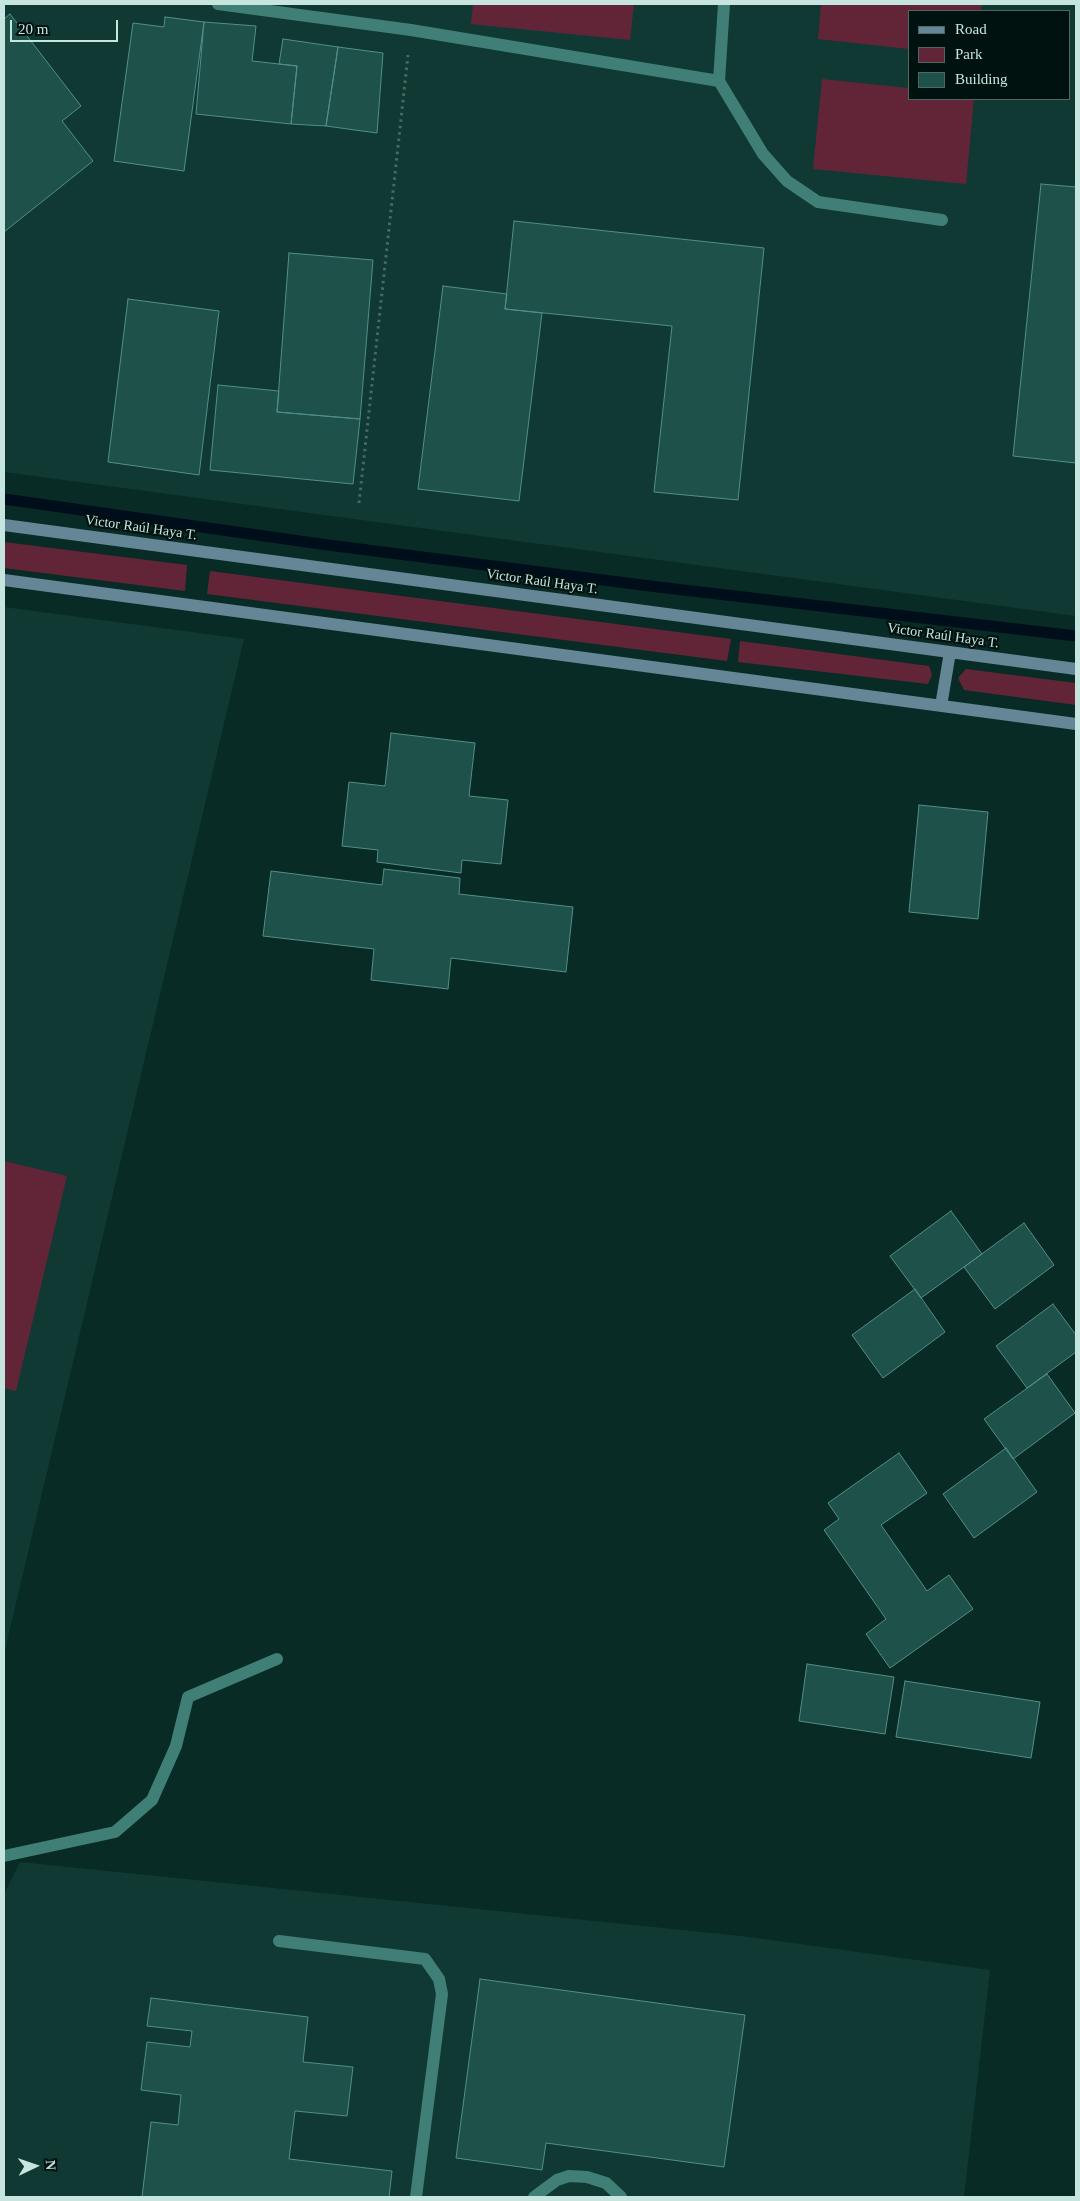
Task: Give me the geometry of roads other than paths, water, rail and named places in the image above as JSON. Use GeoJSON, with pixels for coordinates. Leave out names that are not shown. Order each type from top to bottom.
{"type":"FeatureCollection","features":[{"type":"Feature","properties":{"kind":"street","name":"Victor Raúl Haya T."},"geometry":{"type":"LineString","coordinates":[[4,525],[1076,669]]}},
{"type":"Feature","properties":{"kind":"street"},"geometry":{"type":"LineString","coordinates":[[4,580],[1076,724]]}},
{"type":"Feature","properties":{"kind":"street"},"geometry":{"type":"LineString","coordinates":[[941,706],[950,652]]}},
{"type":"Feature","properties":{"kind":"lane"},"geometry":{"type":"LineString","coordinates":[[218,4],[411,30],[719,81]]}},
{"type":"Feature","properties":{"kind":"lane"},"geometry":{"type":"LineString","coordinates":[[724,4],[719,81],[763,154],[787,181],[818,202],[942,220]]}},
{"type":"Feature","properties":{"kind":"lane"},"geometry":{"type":"LineString","coordinates":[[4,1856],[115,1832],[152,1800],[176,1746],[188,1697],[277,1659]]}},
{"type":"Feature","properties":{"kind":"lane"},"geometry":{"type":"LineString","coordinates":[[279,1941],[425,1959],[439,1979],[442,1994],[416,2197]]}},
{"type":"Feature","properties":{"kind":"lane"},"geometry":{"type":"LineString","coordinates":[[534,2197],[557,2180],[569,2176],[587,2177],[606,2183],[621,2197]]}},
{"type":"Feature","properties":{"kind":"waterway"},"geometry":{"type":"LineString","coordinates":[[4,499],[328,545],[658,587],[1076,636]]}}]}
